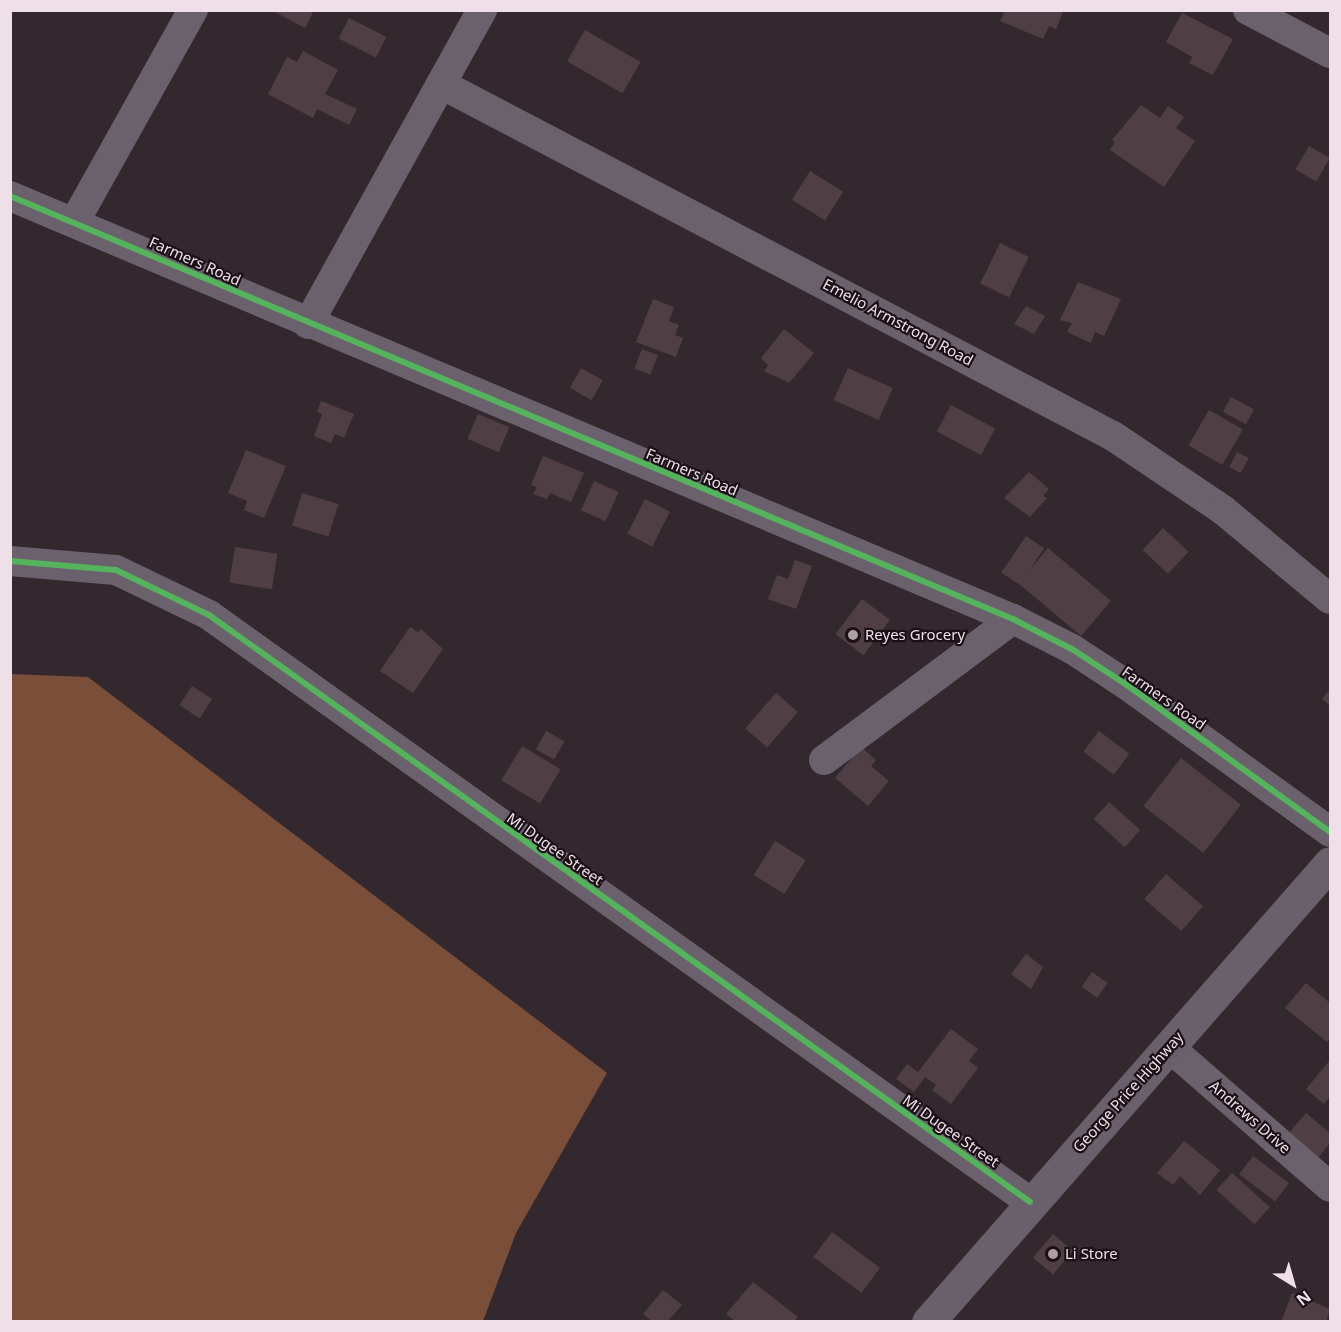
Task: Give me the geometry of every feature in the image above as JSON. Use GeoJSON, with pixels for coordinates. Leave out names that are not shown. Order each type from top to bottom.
{"type":"FeatureCollection","features":[{"type":"Feature","properties":{"kind":"highway","name":"George Price Highway"},"geometry":{"type":"LineString","coordinates":[[928,1322],[1030,1202],[1330,863]]}},
{"type":"Feature","properties":{"kind":"street"},"geometry":{"type":"LineString","coordinates":[[75,221],[193,10]]}},
{"type":"Feature","properties":{"kind":"street"},"geometry":{"type":"LineString","coordinates":[[308,324],[482,10]]}},
{"type":"Feature","properties":{"kind":"street"},"geometry":{"type":"LineString","coordinates":[[1248,10],[1330,53]]}},
{"type":"Feature","properties":{"kind":"street","name":"Emelio Armstrong Road"},"geometry":{"type":"LineString","coordinates":[[441,84],[1113,436],[1223,510],[1330,599]]}},
{"type":"Feature","properties":{"kind":"street","name":"Farmers Road"},"geometry":{"type":"LineString","coordinates":[[10,196],[75,221],[308,324],[1013,619],[1072,649],[1127,685],[1330,832]]}},
{"type":"Feature","properties":{"kind":"street","name":"Mi Dugee Street"},"geometry":{"type":"LineString","coordinates":[[10,561],[116,570],[209,615],[1030,1202]]}},
{"type":"Feature","properties":{"kind":"street"},"geometry":{"type":"LineString","coordinates":[[824,760],[1013,619]]}},
{"type":"Feature","properties":{"kind":"street","name":"Andrews Drive"},"geometry":{"type":"LineString","coordinates":[[1169,1047],[1330,1187]]}},
{"type":"Feature","properties":{"kind":"shaded area"},"geometry":{"type":"Polygon","coordinates":[[[11,674],[88,677],[607,1073],[516,1233],[483,1321],[11,1321],[11,674]]]}},
{"type":"Feature","properties":{"kind":"building"},"geometry":{"type":"Polygon","coordinates":[[[271,10],[314,10],[305,28],[271,10]]]}},
{"type":"Feature","properties":{"kind":"building"},"geometry":{"type":"Polygon","coordinates":[[[1005,10],[1060,10],[1063,12],[1056,29],[1049,26],[1043,39],[1000,21],[1005,10]]]}},
{"type":"Feature","properties":{"kind":"building"},"geometry":{"type":"Polygon","coordinates":[[[1182,13],[1233,39],[1213,75],[1189,63],[1192,57],[1166,42],[1182,13]]]}},
{"type":"Feature","properties":{"kind":"building"},"geometry":{"type":"Polygon","coordinates":[[[349,18],[386,37],[376,58],[339,38],[349,18]]]}},
{"type":"Feature","properties":{"kind":"building"},"geometry":{"type":"Polygon","coordinates":[[[585,30],[640,62],[622,93],[567,61],[585,30]]]}},
{"type":"Feature","properties":{"kind":"building"},"geometry":{"type":"Polygon","coordinates":[[[303,51],[338,70],[325,94],[357,109],[349,125],[317,109],[313,118],[268,94],[287,57],[297,62],[303,51]]]}},
{"type":"Feature","properties":{"kind":"building"},"geometry":{"type":"Polygon","coordinates":[[[1141,105],[1160,118],[1168,106],[1184,117],[1176,128],[1195,141],[1164,187],[1110,150],[1115,142],[1112,140],[1141,105]]]}},
{"type":"Feature","properties":{"kind":"building"},"geometry":{"type":"Polygon","coordinates":[[[1309,146],[1330,158],[1316,181],[1296,169],[1309,146]]]}},
{"type":"Feature","properties":{"kind":"building"},"geometry":{"type":"Polygon","coordinates":[[[810,171],[843,192],[825,221],[792,200],[810,171]]]}},
{"type":"Feature","properties":{"kind":"building"},"geometry":{"type":"Polygon","coordinates":[[[1000,243],[1029,257],[1009,297],[980,283],[1000,243]]]}},
{"type":"Feature","properties":{"kind":"building"},"geometry":{"type":"Polygon","coordinates":[[[1078,282],[1121,299],[1104,336],[1095,332],[1091,343],[1067,332],[1072,323],[1060,320],[1078,282]]]}},
{"type":"Feature","properties":{"kind":"building"},"geometry":{"type":"Polygon","coordinates":[[[653,299],[674,307],[669,321],[679,325],[675,335],[683,338],[676,357],[636,342],[653,299]]]}},
{"type":"Feature","properties":{"kind":"building"},"geometry":{"type":"Polygon","coordinates":[[[1026,306],[1045,316],[1034,334],[1014,324],[1026,306]]]}},
{"type":"Feature","properties":{"kind":"building"},"geometry":{"type":"Polygon","coordinates":[[[784,329],[814,353],[789,383],[764,371],[768,365],[761,358],[784,329]]]}},
{"type":"Feature","properties":{"kind":"building"},"geometry":{"type":"Polygon","coordinates":[[[642,349],[658,355],[650,375],[634,369],[642,349]]]}},
{"type":"Feature","properties":{"kind":"building"},"geometry":{"type":"Polygon","coordinates":[[[581,368],[603,380],[592,400],[570,388],[581,368]]]}},
{"type":"Feature","properties":{"kind":"building"},"geometry":{"type":"Polygon","coordinates":[[[848,368],[893,388],[879,420],[834,400],[848,368]]]}},
{"type":"Feature","properties":{"kind":"building"},"geometry":{"type":"Polygon","coordinates":[[[1231,397],[1254,409],[1246,424],[1223,412],[1231,397]]]}},
{"type":"Feature","properties":{"kind":"building"},"geometry":{"type":"Polygon","coordinates":[[[321,401],[354,414],[344,438],[335,434],[331,443],[314,436],[322,414],[317,412],[321,401]]]}},
{"type":"Feature","properties":{"kind":"building"},"geometry":{"type":"Polygon","coordinates":[[[951,405],[995,428],[981,455],[937,431],[951,405]]]}},
{"type":"Feature","properties":{"kind":"building"},"geometry":{"type":"Polygon","coordinates":[[[1209,410],[1243,430],[1222,465],[1188,446],[1209,410]]]}},
{"type":"Feature","properties":{"kind":"building"},"geometry":{"type":"Polygon","coordinates":[[[478,414],[509,427],[499,452],[467,439],[478,414]]]}},
{"type":"Feature","properties":{"kind":"building"},"geometry":{"type":"Polygon","coordinates":[[[246,450],[286,466],[264,518],[244,510],[247,501],[228,493],[246,450]]]}},
{"type":"Feature","properties":{"kind":"building"},"geometry":{"type":"Polygon","coordinates":[[[1237,452],[1249,458],[1241,473],[1229,467],[1237,452]]]}},
{"type":"Feature","properties":{"kind":"building"},"geometry":{"type":"Polygon","coordinates":[[[543,456],[584,473],[571,502],[550,493],[547,499],[533,494],[537,487],[531,485],[543,456]]]}},
{"type":"Feature","properties":{"kind":"building"},"geometry":{"type":"Polygon","coordinates":[[[1029,472],[1049,489],[1043,496],[1047,498],[1030,517],[1004,498],[1029,472]]]}},
{"type":"Feature","properties":{"kind":"building"},"geometry":{"type":"Polygon","coordinates":[[[594,481],[619,492],[606,521],[581,510],[594,481]]]}},
{"type":"Feature","properties":{"kind":"building"},"geometry":{"type":"Polygon","coordinates":[[[302,493],[338,504],[328,537],[292,526],[302,493]]]}},
{"type":"Feature","properties":{"kind":"building"},"geometry":{"type":"Polygon","coordinates":[[[645,499],[670,512],[652,546],[627,534],[645,499]]]}},
{"type":"Feature","properties":{"kind":"building"},"geometry":{"type":"Polygon","coordinates":[[[1163,528],[1189,552],[1168,574],[1143,550],[1163,528]]]}},
{"type":"Feature","properties":{"kind":"building"},"geometry":{"type":"Polygon","coordinates":[[[1026,536],[1044,548],[1020,585],[1001,572],[1026,536]]]}},
{"type":"Feature","properties":{"kind":"building"},"geometry":{"type":"Polygon","coordinates":[[[235,547],[277,554],[272,589],[229,583],[235,547]]]}},
{"type":"Feature","properties":{"kind":"building"},"geometry":{"type":"Polygon","coordinates":[[[1048,548],[1111,601],[1081,636],[1018,583],[1048,548]]]}},
{"type":"Feature","properties":{"kind":"building"},"geometry":{"type":"Polygon","coordinates":[[[795,560],[812,566],[796,609],[768,599],[777,575],[788,579],[795,560]]]}},
{"type":"Feature","properties":{"kind":"building"},"geometry":{"type":"Polygon","coordinates":[[[862,599],[890,620],[863,655],[836,634],[862,599]]]}},
{"type":"Feature","properties":{"kind":"building"},"geometry":{"type":"Polygon","coordinates":[[[410,627],[418,632],[421,629],[443,649],[413,693],[380,671],[410,627]]]}},
{"type":"Feature","properties":{"kind":"building"},"geometry":{"type":"Polygon","coordinates":[[[192,686],[212,699],[200,718],[179,705],[192,686]]]}},
{"type":"Feature","properties":{"kind":"building"},"geometry":{"type":"Polygon","coordinates":[[[1330,689],[1330,706],[1322,699],[1330,689]]]}},
{"type":"Feature","properties":{"kind":"building"},"geometry":{"type":"Polygon","coordinates":[[[776,693],[798,712],[767,747],[745,728],[776,693]]]}},
{"type":"Feature","properties":{"kind":"building"},"geometry":{"type":"Polygon","coordinates":[[[546,731],[564,741],[554,760],[536,749],[546,731]]]}},
{"type":"Feature","properties":{"kind":"building"},"geometry":{"type":"Polygon","coordinates":[[[1099,731],[1129,754],[1114,775],[1083,752],[1099,731]]]}},
{"type":"Feature","properties":{"kind":"building"},"geometry":{"type":"Polygon","coordinates":[[[522,746],[561,769],[540,803],[501,780],[522,746]]]}},
{"type":"Feature","properties":{"kind":"building"},"geometry":{"type":"Polygon","coordinates":[[[861,747],[876,760],[871,766],[889,781],[868,806],[835,778],[861,747]]]}},
{"type":"Feature","properties":{"kind":"building"},"geometry":{"type":"Polygon","coordinates":[[[1181,758],[1241,805],[1203,853],[1143,806],[1181,758]]]}},
{"type":"Feature","properties":{"kind":"building"},"geometry":{"type":"Polygon","coordinates":[[[1109,802],[1140,830],[1125,847],[1094,819],[1109,802]]]}},
{"type":"Feature","properties":{"kind":"building"},"geometry":{"type":"Polygon","coordinates":[[[775,841],[806,860],[784,894],[754,875],[775,841]]]}},
{"type":"Feature","properties":{"kind":"building"},"geometry":{"type":"Polygon","coordinates":[[[1166,874],[1203,906],[1181,931],[1144,899],[1166,874]]]}},
{"type":"Feature","properties":{"kind":"building"},"geometry":{"type":"Polygon","coordinates":[[[1026,954],[1043,967],[1031,989],[1011,974],[1026,954]]]}},
{"type":"Feature","properties":{"kind":"building"},"geometry":{"type":"Polygon","coordinates":[[[1092,972],[1108,983],[1097,998],[1082,987],[1092,972]]]}},
{"type":"Feature","properties":{"kind":"building"},"geometry":{"type":"Polygon","coordinates":[[[1306,983],[1330,1003],[1330,1038],[1327,1042],[1285,1008],[1306,983]]]}},
{"type":"Feature","properties":{"kind":"building"},"geometry":{"type":"Polygon","coordinates":[[[951,1029],[978,1049],[969,1061],[978,1068],[951,1104],[932,1090],[936,1085],[925,1077],[914,1092],[896,1079],[907,1064],[918,1072],[951,1029]]]}},
{"type":"Feature","properties":{"kind":"building"},"geometry":{"type":"Polygon","coordinates":[[[1330,1060],[1330,1096],[1324,1104],[1306,1089],[1330,1060]]]}},
{"type":"Feature","properties":{"kind":"building"},"geometry":{"type":"Polygon","coordinates":[[[1306,1113],[1330,1133],[1330,1143],[1318,1158],[1288,1134],[1306,1113]]]}},
{"type":"Feature","properties":{"kind":"building"},"geometry":{"type":"Polygon","coordinates":[[[1184,1141],[1220,1170],[1200,1195],[1180,1176],[1173,1185],[1157,1173],[1184,1141]]]}},
{"type":"Feature","properties":{"kind":"building"},"geometry":{"type":"Polygon","coordinates":[[[1253,1156],[1289,1183],[1275,1201],[1239,1174],[1253,1156]]]}},
{"type":"Feature","properties":{"kind":"building"},"geometry":{"type":"Polygon","coordinates":[[[1232,1173],[1270,1207],[1255,1224],[1217,1190],[1232,1173]]]}},
{"type":"Feature","properties":{"kind":"building"},"geometry":{"type":"Polygon","coordinates":[[[832,1232],[880,1268],[861,1293],[813,1257],[832,1232]]]}},
{"type":"Feature","properties":{"kind":"building","name":"Li Store"},"geometry":{"type":"Polygon","coordinates":[[[1053,1234],[1073,1251],[1053,1274],[1033,1258],[1053,1234]]]}},
{"type":"Feature","properties":{"kind":"building"},"geometry":{"type":"Polygon","coordinates":[[[753,1282],[798,1317],[794,1322],[736,1322],[726,1314],[753,1282]]]}},
{"type":"Feature","properties":{"kind":"building"},"geometry":{"type":"Polygon","coordinates":[[[663,1290],[682,1305],[667,1322],[653,1322],[643,1314],[663,1290]]]}},
{"type":"Feature","properties":{"kind":"building"},"geometry":{"type":"Polygon","coordinates":[[[1292,1293],[1330,1309],[1326,1322],[1281,1322],[1292,1293]]]}},
{"type":"Feature","properties":{"kind":"cycle path"},"geometry":{"type":"LineString","coordinates":[[10,196],[1013,619],[1072,649],[1127,685],[1330,832]]}},
{"type":"Feature","properties":{"kind":"cycle path"},"geometry":{"type":"LineString","coordinates":[[10,561],[116,570],[209,615],[1030,1202]]}},
{"type":"Feature","properties":{"kind":"place","name":"Reyes Grocery"},"geometry":{"type":"Point","coordinates":[853,635]}},
{"type":"Feature","properties":{"kind":"place","name":"Li Store"},"geometry":{"type":"Point","coordinates":[1053,1254]}}]}
